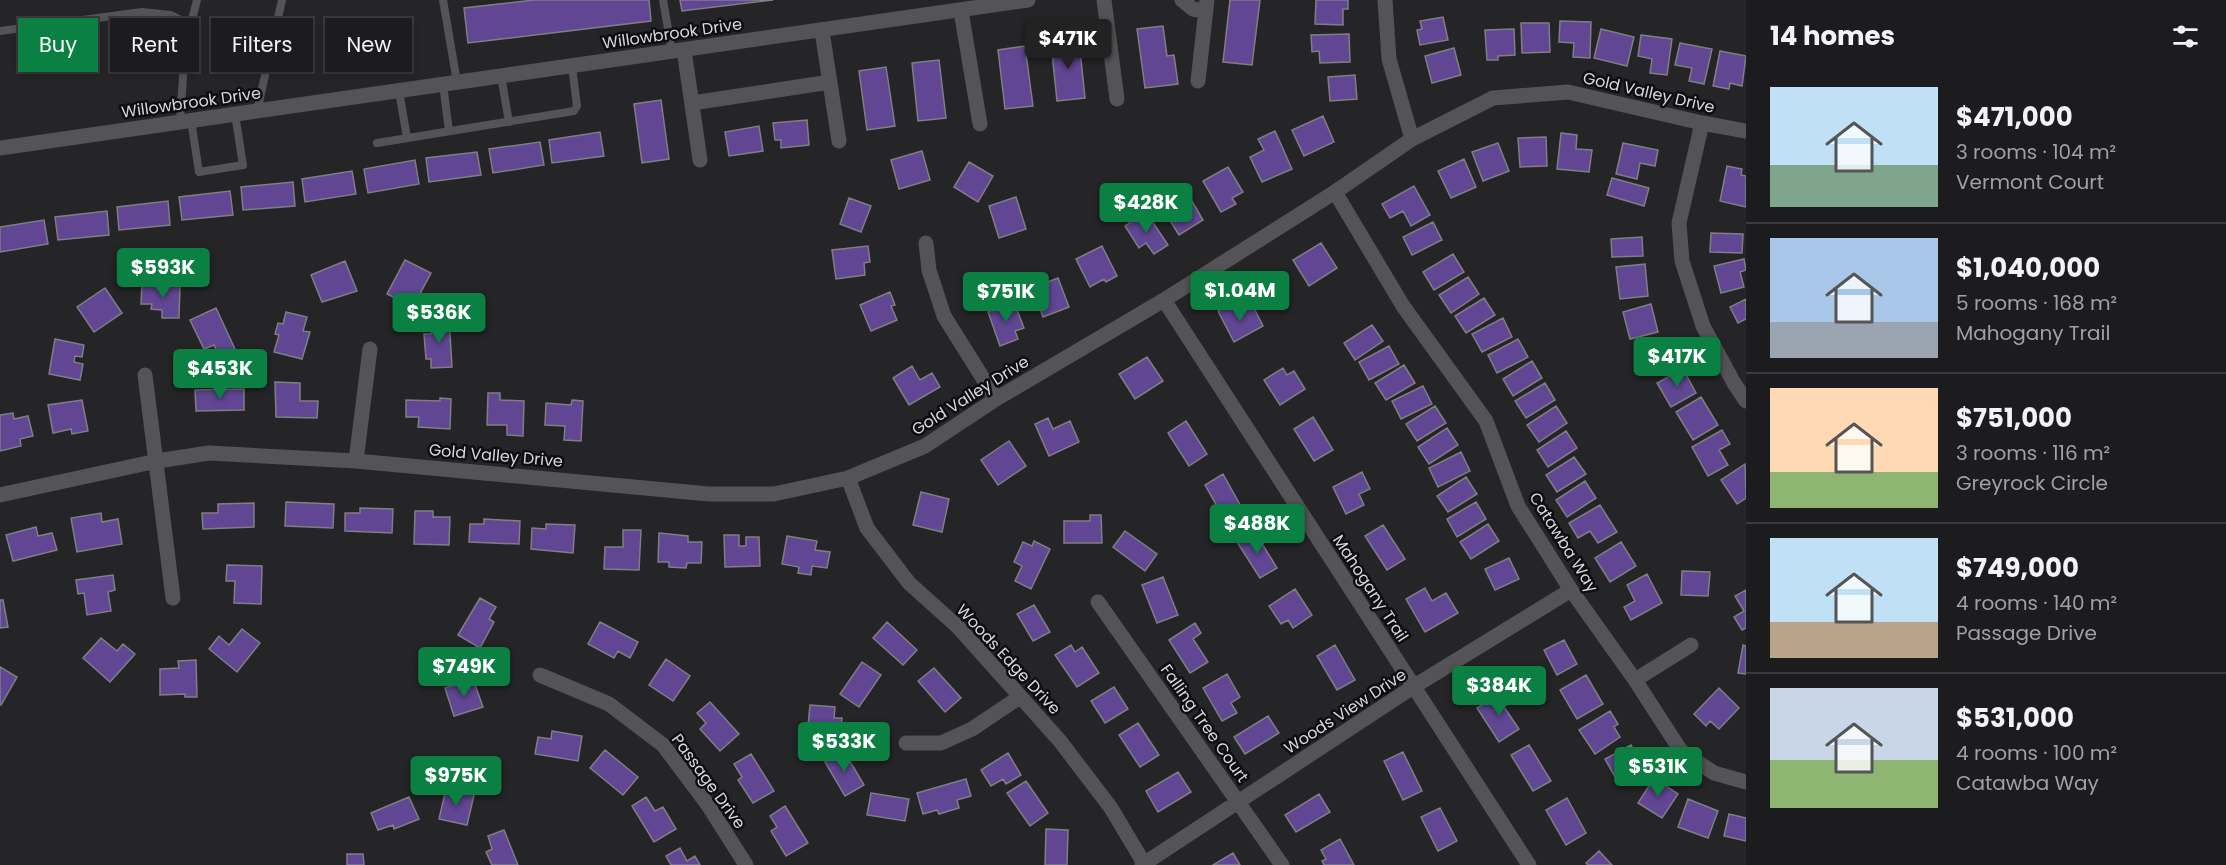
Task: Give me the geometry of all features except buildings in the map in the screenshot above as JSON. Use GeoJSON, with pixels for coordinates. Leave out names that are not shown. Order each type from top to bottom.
{"type":"FeatureCollection","features":[{"type":"Feature","properties":{"kind":"street","name":"Willowbrook Drive"},"geometry":{"type":"LineString","coordinates":[[0,148],[961,11],[978,3],[1028,0]]}},
{"type":"Feature","properties":{"kind":"street"},"geometry":{"type":"LineString","coordinates":[[1104,0],[1117,99]]}},
{"type":"Feature","properties":{"kind":"street"},"geometry":{"type":"LineString","coordinates":[[1182,0],[1193,9],[1206,6],[1198,81]]}},
{"type":"Feature","properties":{"kind":"street"},"geometry":{"type":"LineString","coordinates":[[1385,0],[1389,59],[1412,139]]}},
{"type":"Feature","properties":{"kind":"street"},"geometry":{"type":"LineString","coordinates":[[961,11],[980,124]]}},
{"type":"Feature","properties":{"kind":"street"},"geometry":{"type":"LineString","coordinates":[[822,31],[839,141]]}},
{"type":"Feature","properties":{"kind":"street"},"geometry":{"type":"LineString","coordinates":[[678,51],[692,103],[700,160]]}},
{"type":"Feature","properties":{"kind":"street"},"geometry":{"type":"LineString","coordinates":[[692,103],[830,82]]}},
{"type":"Feature","properties":{"kind":"street","name":"Gold Valley Drive"},"geometry":{"type":"LineString","coordinates":[[0,495],[157,461],[209,453],[356,461],[709,494],[774,494],[848,478],[925,446],[996,399],[1164,300],[1335,192],[1412,139],[1492,98],[1568,92],[1746,131]]}},
{"type":"Feature","properties":{"kind":"street"},"geometry":{"type":"LineString","coordinates":[[1702,123],[1679,223],[1682,261],[1703,326],[1746,401]]}},
{"type":"Feature","properties":{"kind":"street","name":"Catawba Way"},"geometry":{"type":"LineString","coordinates":[[1335,192],[1403,306],[1486,421],[1518,506],[1571,590],[1635,680],[1681,751],[1714,773],[1746,782]]}},
{"type":"Feature","properties":{"kind":"street"},"geometry":{"type":"LineString","coordinates":[[926,243],[929,270],[944,316],[996,399]]}},
{"type":"Feature","properties":{"kind":"street","name":"Mahogany Trail"},"geometry":{"type":"LineString","coordinates":[[1164,300],[1529,865]]}},
{"type":"Feature","properties":{"kind":"street"},"geometry":{"type":"LineString","coordinates":[[356,461],[370,349]]}},
{"type":"Feature","properties":{"kind":"street"},"geometry":{"type":"LineString","coordinates":[[145,375],[173,598]]}},
{"type":"Feature","properties":{"kind":"street","name":"Woods Edge Drive"},"geometry":{"type":"LineString","coordinates":[[848,478],[867,528],[909,584],[958,627],[1060,741],[1111,808],[1144,865]]}},
{"type":"Feature","properties":{"kind":"street","name":"Woods View Drive"},"geometry":{"type":"LineString","coordinates":[[1144,865],[1413,687],[1571,590]]}},
{"type":"Feature","properties":{"kind":"street","name":"Falling Tree Court"},"geometry":{"type":"LineString","coordinates":[[1098,602],[1282,865]]}},
{"type":"Feature","properties":{"kind":"street"},"geometry":{"type":"LineString","coordinates":[[1635,680],[1691,645]]}},
{"type":"Feature","properties":{"kind":"street","name":"Passage Drive"},"geometry":{"type":"LineString","coordinates":[[540,675],[609,704],[663,745],[708,805],[746,865]]}},
{"type":"Feature","properties":{"kind":"street"},"geometry":{"type":"LineString","coordinates":[[906,743],[941,743],[972,729],[1020,697]]}},
{"type":"Feature","properties":{"kind":"lane"},"geometry":{"type":"LineString","coordinates":[[192,18],[197,0]]}},
{"type":"Feature","properties":{"kind":"lane"},"geometry":{"type":"LineString","coordinates":[[257,111],[282,0]]}},
{"type":"Feature","properties":{"kind":"lane"},"geometry":{"type":"LineString","coordinates":[[443,0],[450,83],[449,131]]}},
{"type":"Feature","properties":{"kind":"lane"},"geometry":{"type":"LineString","coordinates":[[663,0],[678,51]]}},
{"type":"Feature","properties":{"kind":"lane"},"geometry":{"type":"LineString","coordinates":[[0,32],[142,12],[171,15],[178,18]]}},
{"type":"Feature","properties":{"kind":"lane"},"geometry":{"type":"LineString","coordinates":[[377,143],[574,111],[578,106],[572,66]]}},
{"type":"Feature","properties":{"kind":"lane"},"geometry":{"type":"LineString","coordinates":[[185,72],[186,121],[199,172],[243,165],[236,114]]}},
{"type":"Feature","properties":{"kind":"lane"},"geometry":{"type":"LineString","coordinates":[[501,76],[509,122]]}},
{"type":"Feature","properties":{"kind":"lane"},"geometry":{"type":"LineString","coordinates":[[399,91],[407,138]]}}]}
